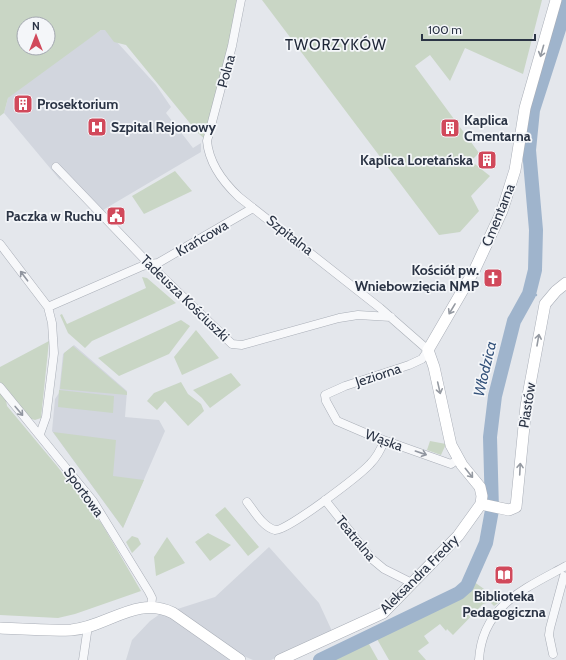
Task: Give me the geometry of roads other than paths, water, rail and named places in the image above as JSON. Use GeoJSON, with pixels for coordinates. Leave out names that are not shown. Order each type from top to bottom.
{"type":"FeatureCollection","features":[{"type":"Feature","properties":{"kind":"street","name":"Polna"},"geometry":{"type":"LineString","coordinates":[[207,141],[232,46],[241,0]]}},
{"type":"Feature","properties":{"kind":"street","name":"Cmentarna"},"geometry":{"type":"LineString","coordinates":[[428,350],[475,269],[502,211],[515,170],[525,108],[556,0]]}},
{"type":"Feature","properties":{"kind":"street","name":"Szpitalna"},"geometry":{"type":"LineString","coordinates":[[207,141],[208,150],[213,164],[234,193],[391,317]]}},
{"type":"Feature","properties":{"kind":"street","name":"Tadeusza Kościuszki"},"geometry":{"type":"LineString","coordinates":[[56,167],[149,264],[232,344],[242,345],[339,318],[358,315],[391,317]]}},
{"type":"Feature","properties":{"kind":"street","name":"Krańcowa"},"geometry":{"type":"LineString","coordinates":[[48,307],[149,264],[158,263],[253,208]]}},
{"type":"Feature","properties":{"kind":"street"},"geometry":{"type":"LineString","coordinates":[[0,244],[48,307],[52,323],[54,353],[46,417],[40,434]]}},
{"type":"Feature","properties":{"kind":"street","name":"Piastów"},"geometry":{"type":"LineString","coordinates":[[483,505],[498,509],[509,510],[516,508],[526,406],[545,304],[556,291],[566,283]]}},
{"type":"Feature","properties":{"kind":"street"},"geometry":{"type":"LineString","coordinates":[[391,317],[428,350],[434,367],[450,445],[458,459],[480,487],[483,505]]}},
{"type":"Feature","properties":{"kind":"street","name":"Jeziorna"},"geometry":{"type":"LineString","coordinates":[[325,395],[345,386],[409,365],[422,359],[428,350]]}},
{"type":"Feature","properties":{"kind":"street","name":"Sportowa"},"geometry":{"type":"LineString","coordinates":[[0,387],[94,501],[149,592],[152,598],[151,607]]}},
{"type":"Feature","properties":{"kind":"street","name":"Wąska"},"geometry":{"type":"LineString","coordinates":[[325,395],[329,408],[337,421],[384,441],[451,464],[458,459]]}},
{"type":"Feature","properties":{"kind":"street"},"geometry":{"type":"LineString","coordinates":[[246,502],[268,527],[276,530],[285,528],[325,500],[370,464],[382,448],[384,441]]}},
{"type":"Feature","properties":{"kind":"street","name":"Teatralna"},"geometry":{"type":"LineString","coordinates":[[325,500],[372,559],[384,569],[412,583]]}},
{"type":"Feature","properties":{"kind":"street","name":"Aleksandra Fredry"},"geometry":{"type":"LineString","coordinates":[[280,660],[383,613],[458,536],[483,505]]}},
{"type":"Feature","properties":{"kind":"street"},"geometry":{"type":"LineString","coordinates":[[479,660],[485,632],[492,617],[520,593],[566,566]]}},
{"type":"Feature","properties":{"kind":"street"},"geometry":{"type":"LineString","coordinates":[[553,654],[549,635],[564,576]]}},
{"type":"Feature","properties":{"kind":"street"},"geometry":{"type":"LineString","coordinates":[[0,628],[72,630],[140,608],[163,608],[173,613],[240,660]]}},
{"type":"Feature","properties":{"kind":"street"},"geometry":{"type":"LineString","coordinates":[[83,660],[88,626]]}},
{"type":"Feature","properties":{"kind":"waterway","name":"Włodzica"},"geometry":{"type":"LineString","coordinates":[[320,660],[459,593],[467,586],[486,543],[492,510],[490,437],[495,396],[514,321],[529,294],[535,270],[536,230],[529,150],[533,110],[561,23],[566,0]]}},
{"type":"Feature","properties":{"kind":"waterway","name":"Włodzica"},"geometry":{"type":"LineString","coordinates":[[529,294],[536,295]]}},
{"type":"Feature","properties":{"kind":"place","name":"Prosektorium"},"geometry":{"type":"Point","coordinates":[23,104]}},
{"type":"Feature","properties":{"kind":"place","name":"Szpital Rejonowy"},"geometry":{"type":"Point","coordinates":[97,127]}},
{"type":"Feature","properties":{"kind":"place","name":"Kaplica Cmentarna"},"geometry":{"type":"Point","coordinates":[450,128]}},
{"type":"Feature","properties":{"kind":"place","name":"Kaplica Loretańska"},"geometry":{"type":"Point","coordinates":[487,160]}},
{"type":"Feature","properties":{"kind":"place","name":"Paczka w Ruchu"},"geometry":{"type":"Point","coordinates":[116,216]}},
{"type":"Feature","properties":{"kind":"place","name":"Kościół pw. Wniebowzięcia NMP"},"geometry":{"type":"Point","coordinates":[493,278]}},
{"type":"Feature","properties":{"kind":"place","name":"Biblioteka Pedagogiczna"},"geometry":{"type":"Point","coordinates":[504,575]}},
{"type":"Feature","properties":{"kind":"district","name":"TWORZYKÓW"},"geometry":{"type":"Point","coordinates":[336,45]}}]}
